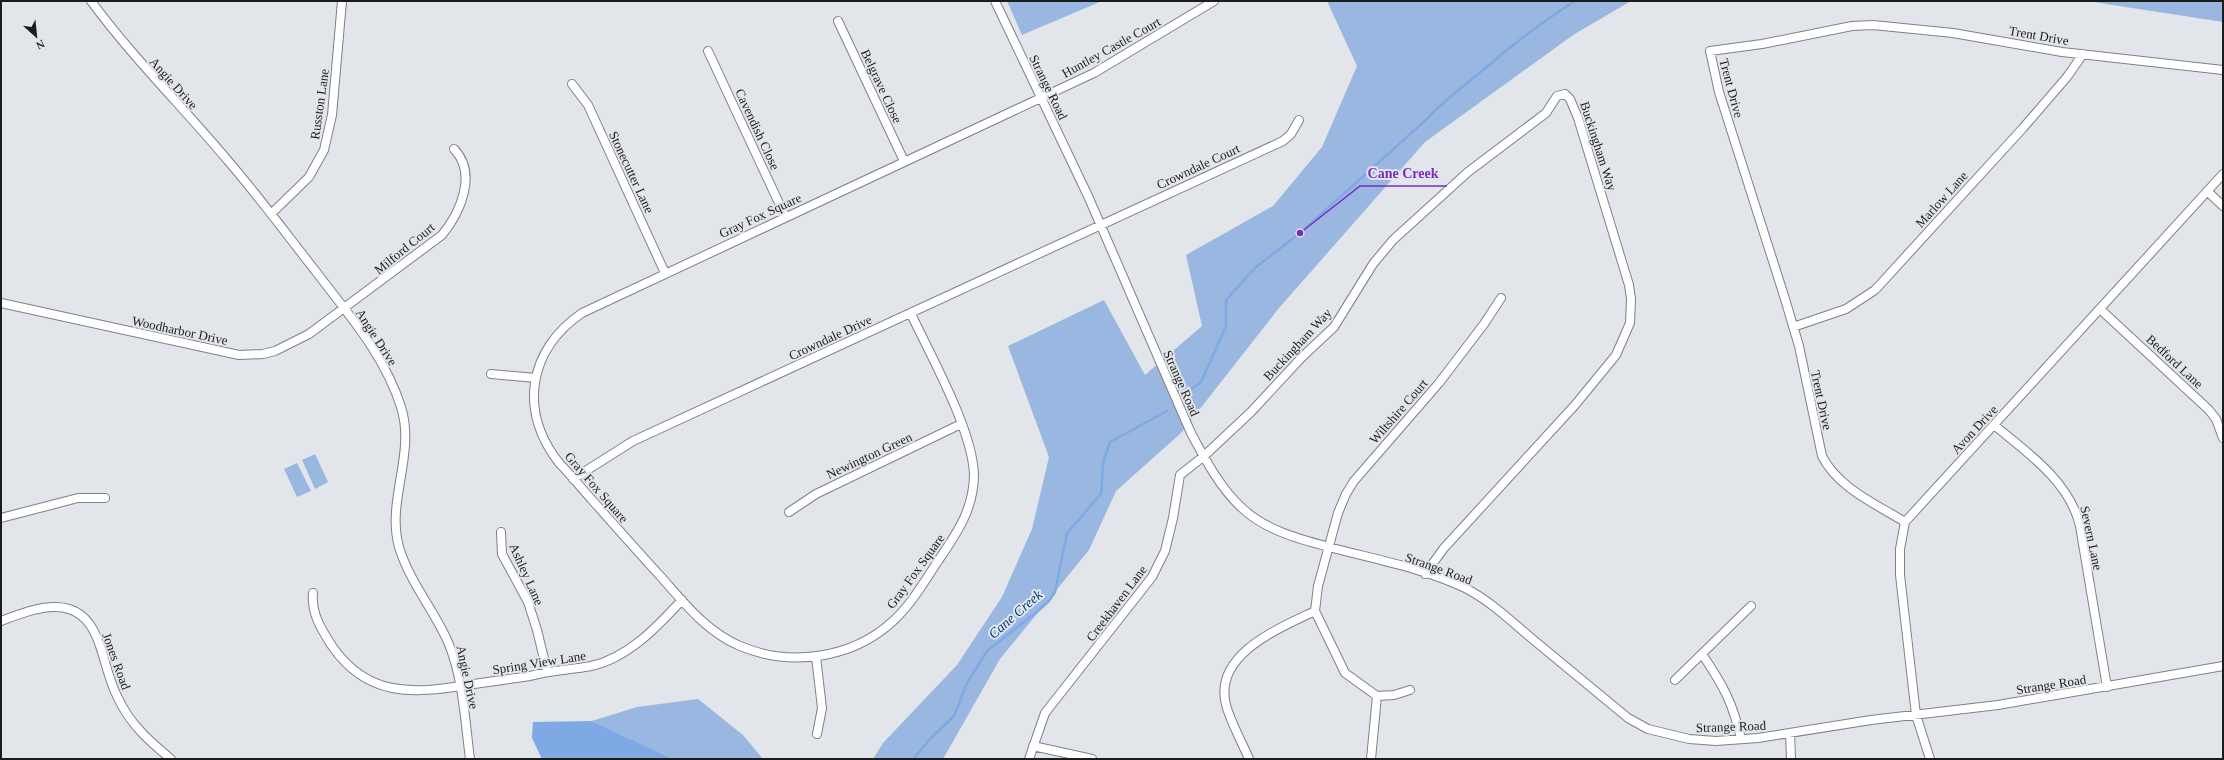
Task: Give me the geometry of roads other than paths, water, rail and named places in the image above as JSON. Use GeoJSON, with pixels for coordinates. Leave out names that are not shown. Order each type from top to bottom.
{"type":"FeatureCollection","features":[{"type":"Feature","properties":{"kind":"street","name":"Angie Drive"},"geometry":{"type":"LineString","coordinates":[[91,1],[130,52],[229,161],[271,214],[345,309],[376,353],[392,384],[402,408],[406,424],[406,446],[398,503],[397,536],[405,561],[448,642],[459,686],[470,759]]}},
{"type":"Feature","properties":{"kind":"street","name":"Russton Lane"},"geometry":{"type":"LineString","coordinates":[[271,214],[309,177],[321,159],[326,144],[332,115],[342,1]]}},
{"type":"Feature","properties":{"kind":"street","name":"Strange Road"},"geometry":{"type":"LineString","coordinates":[[995,1],[1040,98],[1076,170],[1180,410],[1204,456],[1229,494],[1254,518],[1277,530],[1457,585],[1480,597],[1638,724],[1668,735],[1689,739],[1741,740],[1871,720],[1998,705],[2223,666]]}},
{"type":"Feature","properties":{"kind":"street","name":"Huntley Castle Court"},"geometry":{"type":"LineString","coordinates":[[1040,98],[1094,73],[1214,1]]}},
{"type":"Feature","properties":{"kind":"street","name":"Belgrave Close"},"geometry":{"type":"LineString","coordinates":[[838,21],[904,161]]}},
{"type":"Feature","properties":{"kind":"street","name":"Trent Drive"},"geometry":{"type":"LineString","coordinates":[[1905,522],[1846,485],[1827,465],[1818,444],[1793,327],[1719,92],[1710,51],[1762,44],[1852,26],[1873,25],[1953,33],[2083,54],[2223,70]]}},
{"type":"Feature","properties":{"kind":"street","name":"Cavendish Close"},"geometry":{"type":"LineString","coordinates":[[708,51],[785,216]]}},
{"type":"Feature","properties":{"kind":"street","name":"Marlow Lane"},"geometry":{"type":"LineString","coordinates":[[1793,327],[1846,309],[1875,290],[2033,116],[2067,77],[2083,54]]}},
{"type":"Feature","properties":{"kind":"street","name":"Stonecutter Lane"},"geometry":{"type":"LineString","coordinates":[[572,84],[588,105],[665,273]]}},
{"type":"Feature","properties":{"kind":"street","name":"Buckingham Way"},"geometry":{"type":"LineString","coordinates":[[1204,456],[1334,326],[1374,264],[1393,240],[1468,172],[1546,113],[1557,96],[1565,94],[1570,99],[1578,118],[1629,285],[1632,299],[1630,323],[1622,346],[1599,378],[1444,548],[1425,574]]}},
{"type":"Feature","properties":{"kind":"street","name":"Gray Fox Square"},"geometry":{"type":"LineString","coordinates":[[911,314],[955,407],[972,458],[974,487],[968,512],[956,534],[915,596],[892,622],[857,644],[840,652],[816,657],[775,656],[740,646],[706,625],[555,458],[540,430],[533,403],[536,378],[545,351],[556,334],[568,322],[600,304],[785,216],[1040,98]]}},
{"type":"Feature","properties":{"kind":"street","name":"Crowndale Court"},"geometry":{"type":"LineString","coordinates":[[1100,224],[1283,141],[1291,134],[1300,120]]}},
{"type":"Feature","properties":{"kind":"street","name":"Milford Court"},"geometry":{"type":"LineString","coordinates":[[345,309],[438,239],[450,225],[461,204],[465,188],[463,166],[454,149]]}},
{"type":"Feature","properties":{"kind":"street","name":"Avon Drive"},"geometry":{"type":"LineString","coordinates":[[1905,522],[2223,174]]}},
{"type":"Feature","properties":{"kind":"street"},"geometry":{"type":"LineString","coordinates":[[2207,191],[2223,206]]}},
{"type":"Feature","properties":{"kind":"street","name":"Crowndale Drive"},"geometry":{"type":"LineString","coordinates":[[573,479],[633,442],[911,314],[1100,224]]}},
{"type":"Feature","properties":{"kind":"street","name":"Wiltshire Court"},"geometry":{"type":"LineString","coordinates":[[1315,611],[1318,586],[1341,506],[1354,481],[1439,383],[1484,324],[1501,298]]}},
{"type":"Feature","properties":{"kind":"street","name":"Woodharbor Drive"},"geometry":{"type":"LineString","coordinates":[[1,303],[212,350],[251,355],[275,351],[298,341],[345,309]]}},
{"type":"Feature","properties":{"kind":"street","name":"Bedford Lane"},"geometry":{"type":"LineString","coordinates":[[2100,309],[2209,410],[2216,420],[2223,438]]}},
{"type":"Feature","properties":{"kind":"street"},"geometry":{"type":"LineString","coordinates":[[491,374],[536,378]]}},
{"type":"Feature","properties":{"kind":"street","name":"Newington Green"},"geometry":{"type":"LineString","coordinates":[[789,512],[816,494],[961,424]]}},
{"type":"Feature","properties":{"kind":"street","name":"Severn Lane"},"geometry":{"type":"LineString","coordinates":[[1994,425],[2039,464],[2064,490],[2075,507],[2080,526],[2107,687]]}},
{"type":"Feature","properties":{"kind":"street","name":"Creekhaven Lane"},"geometry":{"type":"LineString","coordinates":[[1029,759],[1044,713],[1152,577],[1165,551],[1173,518],[1180,475],[1204,456]]}},
{"type":"Feature","properties":{"kind":"street"},"geometry":{"type":"LineString","coordinates":[[1,518],[78,498],[105,498]]}},
{"type":"Feature","properties":{"kind":"street"},"geometry":{"type":"LineString","coordinates":[[1905,522],[1900,549],[1900,575],[1916,715],[1930,759]]}},
{"type":"Feature","properties":{"kind":"street","name":"Ashley Lane"},"geometry":{"type":"LineString","coordinates":[[501,532],[502,554],[528,602],[537,630],[547,671]]}},
{"type":"Feature","properties":{"kind":"street","name":"Spring View Lane"},"geometry":{"type":"LineString","coordinates":[[313,593],[312,603],[314,615],[327,638],[345,662],[363,677],[386,688],[410,691],[459,686],[547,671],[592,666],[618,656],[637,643],[682,600]]}},
{"type":"Feature","properties":{"kind":"street"},"geometry":{"type":"LineString","coordinates":[[1675,680],[1751,606]]}},
{"type":"Feature","properties":{"kind":"street","name":"Jones Road"},"geometry":{"type":"LineString","coordinates":[[1,621],[30,612],[54,607],[72,609],[82,615],[90,624],[97,638],[111,681],[130,719],[143,736],[171,759]]}},
{"type":"Feature","properties":{"kind":"street"},"geometry":{"type":"LineString","coordinates":[[1249,759],[1226,705],[1225,691],[1228,674],[1255,642],[1315,611],[1345,673],[1376,696],[1394,695],[1410,690]]}},
{"type":"Feature","properties":{"kind":"street"},"geometry":{"type":"LineString","coordinates":[[1702,654],[1728,695],[1736,717],[1741,740]]}},
{"type":"Feature","properties":{"kind":"street"},"geometry":{"type":"LineString","coordinates":[[816,657],[822,708],[817,734]]}},
{"type":"Feature","properties":{"kind":"street"},"geometry":{"type":"LineString","coordinates":[[1371,759],[1376,696]]}},
{"type":"Feature","properties":{"kind":"street"},"geometry":{"type":"LineString","coordinates":[[1790,733],[1791,759]]}},
{"type":"Feature","properties":{"kind":"street"},"geometry":{"type":"LineString","coordinates":[[1033,746],[1092,759]]}},
{"type":"Feature","properties":{"kind":"waterway","name":"Cane Creek"},"geometry":{"type":"LineString","coordinates":[[1185,394],[1201,382],[1226,326],[1226,300],[1256,267],[1300,233],[1457,91],[1520,40],[1575,1]]}},
{"type":"Feature","properties":{"kind":"waterway","name":"Cane Creek"},"geometry":{"type":"LineString","coordinates":[[913,759],[932,737],[954,716],[967,683],[987,651],[1038,611],[1049,601],[1055,592],[1067,533],[1101,494],[1103,463],[1110,442],[1167,411]]}},
{"type":"Feature","properties":{"kind":"place","name":"Cane Creek"},"geometry":{"type":"Point","coordinates":[1300,233]}}]}
